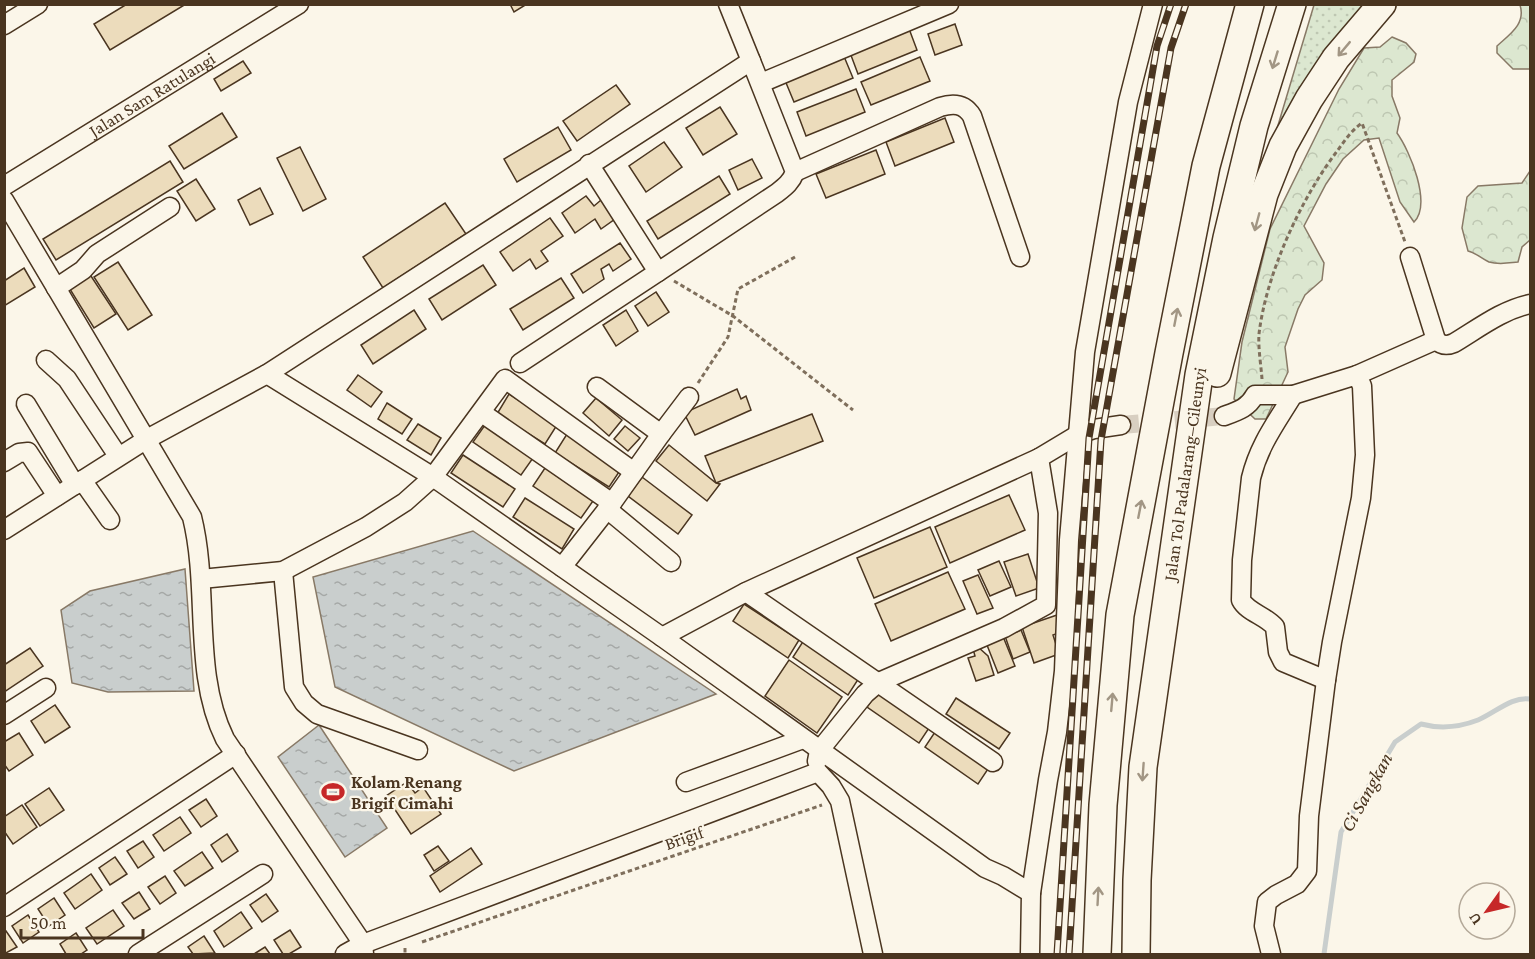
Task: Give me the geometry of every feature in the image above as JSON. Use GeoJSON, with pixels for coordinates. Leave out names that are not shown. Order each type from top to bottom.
{"type":"FeatureCollection","features":[{"type":"Feature","properties":{"kind":"highway","name":"Jalan Tol Padalarang–Cileunyi"},"geometry":{"type":"LineString","coordinates":[[1097,954],[1103,805],[1120,615],[1168,353],[1206,166],[1250,4]]}},
{"type":"Feature","properties":{"kind":"highway","name":"Jalan Tol Padalarang–Cileunyi"},"geometry":{"type":"LineString","coordinates":[[1136,954],[1137,879],[1143,767],[1199,375],[1227,238],[1254,126],[1292,4]]}},
{"type":"Feature","properties":{"kind":"highway"},"geometry":{"type":"LineString","coordinates":[[1181,509],[1264,194],[1283,146],[1309,99],[1336,58],[1382,4]]}},
{"type":"Feature","properties":{"kind":"street"},"geometry":{"type":"LineString","coordinates":[[4,25],[38,4]]}},
{"type":"Feature","properties":{"kind":"street","name":"Jalan Sam Ratulangi"},"geometry":{"type":"LineString","coordinates":[[4,186],[299,4]]}},
{"type":"Feature","properties":{"kind":"street"},"geometry":{"type":"LineString","coordinates":[[728,4],[795,172]]}},
{"type":"Feature","properties":{"kind":"street"},"geometry":{"type":"LineString","coordinates":[[761,83],[949,4]]}},
{"type":"Feature","properties":{"kind":"street"},"geometry":{"type":"LineString","coordinates":[[1030,954],[1031,893],[1057,732],[1064,671],[1069,540],[1085,352],[1128,102],[1153,4]]}},
{"type":"Feature","properties":{"kind":"street"},"geometry":{"type":"LineString","coordinates":[[6,526],[147,439],[267,374],[751,61]]}},
{"type":"Feature","properties":{"kind":"street"},"geometry":{"type":"LineString","coordinates":[[520,363],[777,193],[790,183],[795,172],[940,107],[952,104],[962,106],[972,116],[1020,258]]}},
{"type":"Feature","properties":{"kind":"street"},"geometry":{"type":"LineString","coordinates":[[589,164],[658,272]]}},
{"type":"Feature","properties":{"kind":"street"},"geometry":{"type":"LineString","coordinates":[[4,200],[192,518],[197,538],[201,579],[208,690],[216,720],[363,949]]}},
{"type":"Feature","properties":{"kind":"street"},"geometry":{"type":"LineString","coordinates":[[56,288],[83,270],[97,254],[170,207]]}},
{"type":"Feature","properties":{"kind":"street"},"geometry":{"type":"LineString","coordinates":[[1410,257],[1436,340],[1441,345],[1454,343],[1503,313],[1530,304]]}},
{"type":"Feature","properties":{"kind":"street"},"geometry":{"type":"LineString","coordinates":[[1224,416],[1244,409],[1256,395],[1293,395],[1357,375],[1436,340]]}},
{"type":"Feature","properties":{"kind":"street"},"geometry":{"type":"LineString","coordinates":[[46,360],[67,379],[118,456]]}},
{"type":"Feature","properties":{"kind":"street"},"geometry":{"type":"LineString","coordinates":[[267,374],[433,477],[662,637],[985,868],[1004,876],[1031,893]]}},
{"type":"Feature","properties":{"kind":"street"},"geometry":{"type":"LineString","coordinates":[[1270,954],[1264,926],[1268,902],[1276,894],[1297,884],[1307,871],[1309,816],[1326,680],[1361,498],[1365,454],[1362,386],[1357,375]]}},
{"type":"Feature","properties":{"kind":"street"},"geometry":{"type":"LineString","coordinates":[[201,579],[283,571],[366,527],[405,502],[433,477],[505,379],[634,472]]}},
{"type":"Feature","properties":{"kind":"street"},"geometry":{"type":"LineString","coordinates":[[597,387],[661,434]]}},
{"type":"Feature","properties":{"kind":"street"},"geometry":{"type":"LineString","coordinates":[[1293,395],[1262,445],[1254,465],[1242,560],[1241,600],[1243,604],[1260,614],[1275,627],[1279,657],[1283,662],[1326,680]]}},
{"type":"Feature","properties":{"kind":"street"},"geometry":{"type":"LineString","coordinates":[[562,567],[610,506],[689,397]]}},
{"type":"Feature","properties":{"kind":"street"},"geometry":{"type":"LineString","coordinates":[[26,404],[78,482],[110,519]]}},
{"type":"Feature","properties":{"kind":"street"},"geometry":{"type":"LineString","coordinates":[[482,413],[610,506],[671,562]]}},
{"type":"Feature","properties":{"kind":"street"},"geometry":{"type":"LineString","coordinates":[[662,637],[746,592],[1039,458],[1079,434],[1121,425]]}},
{"type":"Feature","properties":{"kind":"street"},"geometry":{"type":"LineString","coordinates":[[4,462],[19,453],[27,452],[57,496]]}},
{"type":"Feature","properties":{"kind":"street"},"geometry":{"type":"LineString","coordinates":[[873,954],[840,801],[831,786],[818,772],[819,751],[865,694],[879,682],[1004,628],[1046,605],[1047,513],[1039,458]]}},
{"type":"Feature","properties":{"kind":"street"},"geometry":{"type":"LineString","coordinates":[[283,571],[294,687],[304,703],[317,714],[418,750]]}},
{"type":"Feature","properties":{"kind":"street"},"geometry":{"type":"LineString","coordinates":[[746,592],[993,762]]}},
{"type":"Feature","properties":{"kind":"street"},"geometry":{"type":"LineString","coordinates":[[4,715],[46,688]]}},
{"type":"Feature","properties":{"kind":"street"},"geometry":{"type":"LineString","coordinates":[[686,782],[802,739]]}},
{"type":"Feature","properties":{"kind":"street"},"geometry":{"type":"LineString","coordinates":[[4,907],[236,754]]}},
{"type":"Feature","properties":{"kind":"street"},"geometry":{"type":"LineString","coordinates":[[345,954],[818,772]]}},
{"type":"Feature","properties":{"kind":"street"},"geometry":{"type":"LineString","coordinates":[[138,954],[263,874]]}},
{"type":"Feature","properties":{"kind":"path"},"geometry":{"type":"LineString","coordinates":[[1256,395],[1262,382],[1259,335],[1267,298],[1286,239],[1323,170],[1354,128],[1362,123],[1410,257]]}},
{"type":"Feature","properties":{"kind":"path"},"geometry":{"type":"LineString","coordinates":[[689,397],[728,337],[738,289],[795,257]]}},
{"type":"Feature","properties":{"kind":"path"},"geometry":{"type":"LineString","coordinates":[[658,272],[733,316],[853,410]]}},
{"type":"Feature","properties":{"kind":"path","name":"Brigif"},"geometry":{"type":"LineString","coordinates":[[405,954],[404,948],[833,802]]}},
{"type":"Feature","properties":{"kind":"green space"},"geometry":{"type":"Polygon","coordinates":[[[1314,5],[1367,5],[1276,132],[1314,5]]]}},
{"type":"Feature","properties":{"kind":"green space"},"geometry":{"type":"Polygon","coordinates":[[[1520,5],[1530,5],[1530,69],[1513,69],[1497,53],[1497,46],[1512,33],[1519,23],[1520,5]]]}},
{"type":"Feature","properties":{"kind":"green space"},"geometry":{"type":"Polygon","coordinates":[[[1392,37],[1406,43],[1416,54],[1414,62],[1392,80],[1392,96],[1400,118],[1397,133],[1413,164],[1420,191],[1419,214],[1414,222],[1400,202],[1379,138],[1364,140],[1343,159],[1326,184],[1304,226],[1324,263],[1322,280],[1305,295],[1298,309],[1285,347],[1288,372],[1266,419],[1255,419],[1234,399],[1242,342],[1270,229],[1339,89],[1364,48],[1380,47],[1392,37]]]}},
{"type":"Feature","properties":{"kind":"green space"},"geometry":{"type":"Polygon","coordinates":[[[1530,171],[1530,240],[1522,247],[1518,262],[1493,263],[1468,251],[1462,228],[1467,197],[1478,186],[1522,183],[1530,171]]]}},
{"type":"Feature","properties":{"kind":"water"},"geometry":{"type":"Polygon","coordinates":[[[473,531],[716,694],[514,771],[335,687],[313,577],[473,531]]]}},
{"type":"Feature","properties":{"kind":"water"},"geometry":{"type":"Polygon","coordinates":[[[185,569],[194,691],[108,692],[72,683],[61,610],[90,591],[185,569]]]}},
{"type":"Feature","properties":{"kind":"water","name":"Kolam Renang Brigif Cimahi"},"geometry":{"type":"Polygon","coordinates":[[[319,725],[387,828],[345,857],[278,757],[319,725]]]}},
{"type":"Feature","properties":{"kind":"building"},"geometry":{"type":"Polygon","coordinates":[[[127,4],[186,4],[110,50],[94,24],[127,4]]]}},
{"type":"Feature","properties":{"kind":"building"},"geometry":{"type":"Polygon","coordinates":[[[510,4],[527,4],[514,12],[510,4]]]}},
{"type":"Feature","properties":{"kind":"building"},"geometry":{"type":"Polygon","coordinates":[[[955,24],[962,45],[935,55],[928,34],[955,24]]]}},
{"type":"Feature","properties":{"kind":"building"},"geometry":{"type":"Polygon","coordinates":[[[908,26],[917,50],[858,74],[849,50],[908,26]]]}},
{"type":"Feature","properties":{"kind":"building"},"geometry":{"type":"Polygon","coordinates":[[[843,54],[853,78],[794,102],[784,78],[843,54]]]}},
{"type":"Feature","properties":{"kind":"building"},"geometry":{"type":"Polygon","coordinates":[[[920,57],[930,81],[871,105],[861,82],[920,57]]]}},
{"type":"Feature","properties":{"kind":"building"},"geometry":{"type":"Polygon","coordinates":[[[243,61],[251,73],[221,91],[214,79],[243,61]]]}},
{"type":"Feature","properties":{"kind":"building"},"geometry":{"type":"Polygon","coordinates":[[[616,85],[630,104],[577,141],[563,121],[616,85]]]}},
{"type":"Feature","properties":{"kind":"building"},"geometry":{"type":"Polygon","coordinates":[[[856,89],[865,112],[806,136],[797,112],[856,89]]]}},
{"type":"Feature","properties":{"kind":"building"},"geometry":{"type":"Polygon","coordinates":[[[720,107],[737,134],[703,155],[686,128],[720,107]]]}},
{"type":"Feature","properties":{"kind":"building"},"geometry":{"type":"Polygon","coordinates":[[[222,113],[237,137],[184,169],[169,146],[222,113]]]}},
{"type":"Feature","properties":{"kind":"building"},"geometry":{"type":"Polygon","coordinates":[[[945,118],[954,142],[895,166],[886,142],[945,118]]]}},
{"type":"Feature","properties":{"kind":"building"},"geometry":{"type":"Polygon","coordinates":[[[558,127],[571,150],[517,182],[504,159],[558,127]]]}},
{"type":"Feature","properties":{"kind":"building"},"geometry":{"type":"Polygon","coordinates":[[[664,142],[682,167],[646,192],[629,166],[664,142]]]}},
{"type":"Feature","properties":{"kind":"building"},"geometry":{"type":"Polygon","coordinates":[[[300,147],[326,199],[303,211],[277,158],[300,147]]]}},
{"type":"Feature","properties":{"kind":"building"},"geometry":{"type":"Polygon","coordinates":[[[876,150],[885,174],[826,198],[816,174],[876,150]]]}},
{"type":"Feature","properties":{"kind":"building"},"geometry":{"type":"Polygon","coordinates":[[[752,159],[762,178],[738,190],[729,170],[752,159]]]}},
{"type":"Feature","properties":{"kind":"building"},"geometry":{"type":"Polygon","coordinates":[[[170,161],[183,182],[56,260],[43,239],[170,161]]]}},
{"type":"Feature","properties":{"kind":"building"},"geometry":{"type":"Polygon","coordinates":[[[719,176],[730,194],[658,239],[647,221],[719,176]]]}},
{"type":"Feature","properties":{"kind":"building"},"geometry":{"type":"Polygon","coordinates":[[[196,179],[215,209],[196,221],[177,191],[196,179]]]}},
{"type":"Feature","properties":{"kind":"building"},"geometry":{"type":"Polygon","coordinates":[[[260,188],[273,214],[250,225],[238,200],[260,188]]]}},
{"type":"Feature","properties":{"kind":"building"},"geometry":{"type":"Polygon","coordinates":[[[586,196],[594,206],[601,200],[615,219],[601,229],[595,219],[575,233],[562,213],[586,196]]]}},
{"type":"Feature","properties":{"kind":"building"},"geometry":{"type":"Polygon","coordinates":[[[445,203],[466,234],[383,288],[363,257],[445,203]]]}},
{"type":"Feature","properties":{"kind":"building"},"geometry":{"type":"Polygon","coordinates":[[[550,218],[563,236],[541,251],[548,261],[536,269],[530,259],[513,271],[500,252],[550,218]]]}},
{"type":"Feature","properties":{"kind":"building"},"geometry":{"type":"Polygon","coordinates":[[[620,243],[631,259],[613,271],[609,264],[601,269],[604,279],[583,293],[571,274],[620,243]]]}},
{"type":"Feature","properties":{"kind":"building"},"geometry":{"type":"Polygon","coordinates":[[[118,262],[152,315],[128,330],[94,277],[118,262]]]}},
{"type":"Feature","properties":{"kind":"building"},"geometry":{"type":"Polygon","coordinates":[[[483,265],[496,285],[442,320],[429,299],[483,265]]]}},
{"type":"Feature","properties":{"kind":"building"},"geometry":{"type":"Polygon","coordinates":[[[24,268],[35,287],[4,306],[4,281],[24,268]]]}},
{"type":"Feature","properties":{"kind":"building"},"geometry":{"type":"Polygon","coordinates":[[[89,273],[116,314],[94,328],[68,286],[89,273]]]}},
{"type":"Feature","properties":{"kind":"building"},"geometry":{"type":"Polygon","coordinates":[[[561,278],[574,298],[523,330],[510,309],[561,278]]]}},
{"type":"Feature","properties":{"kind":"building"},"geometry":{"type":"Polygon","coordinates":[[[656,292],[669,312],[648,326],[635,306],[656,292]]]}},
{"type":"Feature","properties":{"kind":"building"},"geometry":{"type":"Polygon","coordinates":[[[414,310],[426,329],[373,364],[361,345],[414,310]]]}},
{"type":"Feature","properties":{"kind":"building"},"geometry":{"type":"Polygon","coordinates":[[[626,310],[638,331],[616,346],[603,325],[626,310]]]}},
{"type":"Feature","properties":{"kind":"building"},"geometry":{"type":"Polygon","coordinates":[[[358,375],[382,392],[371,407],[347,390],[358,375]]]}},
{"type":"Feature","properties":{"kind":"building"},"geometry":{"type":"Polygon","coordinates":[[[737,389],[741,399],[746,396],[751,410],[695,435],[684,413],[737,389]]]}},
{"type":"Feature","properties":{"kind":"building"},"geometry":{"type":"Polygon","coordinates":[[[509,394],[557,425],[545,444],[497,414],[509,394]]]}},
{"type":"Feature","properties":{"kind":"building"},"geometry":{"type":"Polygon","coordinates":[[[596,398],[622,420],[609,436],[583,413],[596,398]]]}},
{"type":"Feature","properties":{"kind":"building"},"geometry":{"type":"Polygon","coordinates":[[[387,403],[412,419],[402,434],[378,419],[387,403]]]}},
{"type":"Feature","properties":{"kind":"building"},"geometry":{"type":"Polygon","coordinates":[[[812,414],[823,441],[716,483],[705,456],[812,414]]]}},
{"type":"Feature","properties":{"kind":"building"},"geometry":{"type":"Polygon","coordinates":[[[418,424],[441,438],[431,455],[407,440],[418,424]]]}},
{"type":"Feature","properties":{"kind":"building"},"geometry":{"type":"Polygon","coordinates":[[[485,425],[533,458],[521,475],[473,442],[485,425]]]}},
{"type":"Feature","properties":{"kind":"building"},"geometry":{"type":"Polygon","coordinates":[[[625,426],[640,438],[628,451],[614,439],[625,426]]]}},
{"type":"Feature","properties":{"kind":"building"},"geometry":{"type":"Polygon","coordinates":[[[567,434],[621,469],[609,487],[555,453],[567,434]]]}},
{"type":"Feature","properties":{"kind":"building"},"geometry":{"type":"Polygon","coordinates":[[[669,445],[720,484],[707,501],[656,461],[669,445]]]}},
{"type":"Feature","properties":{"kind":"building"},"geometry":{"type":"Polygon","coordinates":[[[463,455],[515,489],[503,507],[451,473],[463,455]]]}},
{"type":"Feature","properties":{"kind":"building"},"geometry":{"type":"Polygon","coordinates":[[[545,468],[593,501],[581,518],[533,486],[545,468]]]}},
{"type":"Feature","properties":{"kind":"building"},"geometry":{"type":"Polygon","coordinates":[[[642,477],[692,515],[678,534],[628,496],[642,477]]]}},
{"type":"Feature","properties":{"kind":"building"},"geometry":{"type":"Polygon","coordinates":[[[1009,495],[1025,530],[950,563],[935,527],[1009,495]]]}},
{"type":"Feature","properties":{"kind":"building"},"geometry":{"type":"Polygon","coordinates":[[[525,498],[574,529],[562,549],[513,517],[525,498]]]}},
{"type":"Feature","properties":{"kind":"building"},"geometry":{"type":"Polygon","coordinates":[[[930,527],[947,567],[874,598],[857,558],[930,527]]]}},
{"type":"Feature","properties":{"kind":"building"},"geometry":{"type":"Polygon","coordinates":[[[1028,554],[1039,588],[1016,596],[1004,562],[1028,554]]]}},
{"type":"Feature","properties":{"kind":"building"},"geometry":{"type":"Polygon","coordinates":[[[999,561],[1011,587],[990,596],[978,570],[999,561]]]}},
{"type":"Feature","properties":{"kind":"building"},"geometry":{"type":"Polygon","coordinates":[[[948,572],[965,609],[891,641],[875,604],[948,572]]]}},
{"type":"Feature","properties":{"kind":"building"},"geometry":{"type":"Polygon","coordinates":[[[978,575],[993,608],[977,614],[963,581],[978,575]]]}},
{"type":"Feature","properties":{"kind":"building"},"geometry":{"type":"Polygon","coordinates":[[[744,604],[799,640],[788,658],[733,621],[744,604]]]}},
{"type":"Feature","properties":{"kind":"building"},"geometry":{"type":"Polygon","coordinates":[[[1057,615],[1062,632],[1053,635],[1059,654],[1034,663],[1022,627],[1057,615]]]}},
{"type":"Feature","properties":{"kind":"building"},"geometry":{"type":"Polygon","coordinates":[[[1021,630],[1030,652],[1013,659],[1005,636],[1021,630]]]}},
{"type":"Feature","properties":{"kind":"building"},"geometry":{"type":"Polygon","coordinates":[[[1002,634],[1015,666],[998,673],[985,640],[1002,634]]]}},
{"type":"Feature","properties":{"kind":"building"},"geometry":{"type":"Polygon","coordinates":[[[804,640],[859,678],[848,695],[793,657],[804,640]]]}},
{"type":"Feature","properties":{"kind":"building"},"geometry":{"type":"Polygon","coordinates":[[[978,647],[988,656],[994,675],[976,681],[968,658],[975,656],[973,649],[978,647]]]}},
{"type":"Feature","properties":{"kind":"building"},"geometry":{"type":"Polygon","coordinates":[[[30,648],[43,666],[4,692],[4,665],[30,648]]]}},
{"type":"Feature","properties":{"kind":"building"},"geometry":{"type":"Polygon","coordinates":[[[789,660],[842,697],[817,733],[765,696],[789,660]]]}},
{"type":"Feature","properties":{"kind":"building"},"geometry":{"type":"Polygon","coordinates":[[[878,692],[929,728],[919,743],[867,707],[878,692]]]}},
{"type":"Feature","properties":{"kind":"building"},"geometry":{"type":"Polygon","coordinates":[[[956,698],[1010,733],[999,749],[946,714],[956,698]]]}},
{"type":"Feature","properties":{"kind":"building"},"geometry":{"type":"Polygon","coordinates":[[[55,705],[70,727],[45,743],[31,721],[55,705]]]}},
{"type":"Feature","properties":{"kind":"building"},"geometry":{"type":"Polygon","coordinates":[[[937,729],[990,766],[978,784],[925,747],[937,729]]]}},
{"type":"Feature","properties":{"kind":"building"},"geometry":{"type":"Polygon","coordinates":[[[19,733],[33,755],[9,771],[4,764],[4,742],[19,733]]]}},
{"type":"Feature","properties":{"kind":"building"},"geometry":{"type":"Polygon","coordinates":[[[407,782],[415,793],[423,787],[441,814],[411,834],[386,796],[407,782]]]}},
{"type":"Feature","properties":{"kind":"building"},"geometry":{"type":"Polygon","coordinates":[[[49,788],[64,810],[40,826],[25,804],[49,788]]]}},
{"type":"Feature","properties":{"kind":"building"},"geometry":{"type":"Polygon","coordinates":[[[206,799],[217,816],[201,827],[189,810],[206,799]]]}},
{"type":"Feature","properties":{"kind":"building"},"geometry":{"type":"Polygon","coordinates":[[[22,805],[37,827],[13,844],[4,831],[4,817],[22,805]]]}},
{"type":"Feature","properties":{"kind":"building"},"geometry":{"type":"Polygon","coordinates":[[[180,817],[191,833],[164,851],[153,835],[180,817]]]}},
{"type":"Feature","properties":{"kind":"building"},"geometry":{"type":"Polygon","coordinates":[[[227,834],[238,851],[222,862],[211,845],[227,834]]]}},
{"type":"Feature","properties":{"kind":"building"},"geometry":{"type":"Polygon","coordinates":[[[143,841],[154,857],[138,868],[127,851],[143,841]]]}},
{"type":"Feature","properties":{"kind":"building"},"geometry":{"type":"Polygon","coordinates":[[[438,846],[449,861],[434,871],[424,855],[438,846]]]}},
{"type":"Feature","properties":{"kind":"building"},"geometry":{"type":"Polygon","coordinates":[[[471,848],[482,864],[440,892],[430,876],[471,848]]]}},
{"type":"Feature","properties":{"kind":"building"},"geometry":{"type":"Polygon","coordinates":[[[202,852],[213,868],[185,886],[174,871],[202,852]]]}},
{"type":"Feature","properties":{"kind":"building"},"geometry":{"type":"Polygon","coordinates":[[[115,857],[127,874],[110,885],[99,868],[115,857]]]}},
{"type":"Feature","properties":{"kind":"building"},"geometry":{"type":"Polygon","coordinates":[[[91,874],[102,890],[75,909],[64,893],[91,874]]]}},
{"type":"Feature","properties":{"kind":"building"},"geometry":{"type":"Polygon","coordinates":[[[165,876],[176,893],[160,904],[148,887],[165,876]]]}},
{"type":"Feature","properties":{"kind":"building"},"geometry":{"type":"Polygon","coordinates":[[[139,892],[150,909],[134,919],[122,903],[139,892]]]}},
{"type":"Feature","properties":{"kind":"building"},"geometry":{"type":"Polygon","coordinates":[[[266,894],[278,911],[262,922],[250,905],[266,894]]]}},
{"type":"Feature","properties":{"kind":"building"},"geometry":{"type":"Polygon","coordinates":[[[54,898],[65,915],[49,926],[38,909],[54,898]]]}},
{"type":"Feature","properties":{"kind":"building"},"geometry":{"type":"Polygon","coordinates":[[[113,910],[124,926],[97,944],[86,928],[113,910]]]}},
{"type":"Feature","properties":{"kind":"building"},"geometry":{"type":"Polygon","coordinates":[[[241,912],[252,928],[224,947],[214,931],[241,912]]]}},
{"type":"Feature","properties":{"kind":"building"},"geometry":{"type":"Polygon","coordinates":[[[28,915],[39,932],[23,943],[12,926],[28,915]]]}},
{"type":"Feature","properties":{"kind":"building"},"geometry":{"type":"Polygon","coordinates":[[[290,930],[301,947],[289,954],[283,954],[274,940],[290,930]]]}},
{"type":"Feature","properties":{"kind":"building"},"geometry":{"type":"Polygon","coordinates":[[[6,931],[17,947],[4,954],[4,932],[6,931]]]}},
{"type":"Feature","properties":{"kind":"building"},"geometry":{"type":"Polygon","coordinates":[[[76,933],[87,950],[81,954],[66,954],[60,944],[76,933]]]}},
{"type":"Feature","properties":{"kind":"building"},"geometry":{"type":"Polygon","coordinates":[[[204,936],[215,953],[193,954],[188,947],[204,936]]]}},
{"type":"Feature","properties":{"kind":"building"},"geometry":{"type":"Polygon","coordinates":[[[265,947],[270,954],[254,954],[265,947]]]}},
{"type":"Feature","properties":{"kind":"waterway","name":"Ci Sangkan"},"geometry":{"type":"LineString","coordinates":[[1324,954],[1341,832],[1395,742],[1421,724],[1443,727],[1464,724],[1478,720],[1510,702],[1530,699]]}},
{"type":"Feature","properties":{"kind":"tunnel"},"geometry":{"type":"LineString","coordinates":[[1121,425],[1224,416]]}},
{"type":"Feature","properties":{"kind":"railway"},"geometry":{"type":"LineString","coordinates":[[1057,954],[1089,438],[1157,46],[1171,4]]}},
{"type":"Feature","properties":{"kind":"railway"},"geometry":{"type":"LineString","coordinates":[[1069,954],[1101,440],[1171,48],[1186,4]]}},
{"type":"Feature","properties":{"kind":"place","name":"Kolam Renang Brigif Cimahi"},"geometry":{"type":"Point","coordinates":[333,792]}}]}
